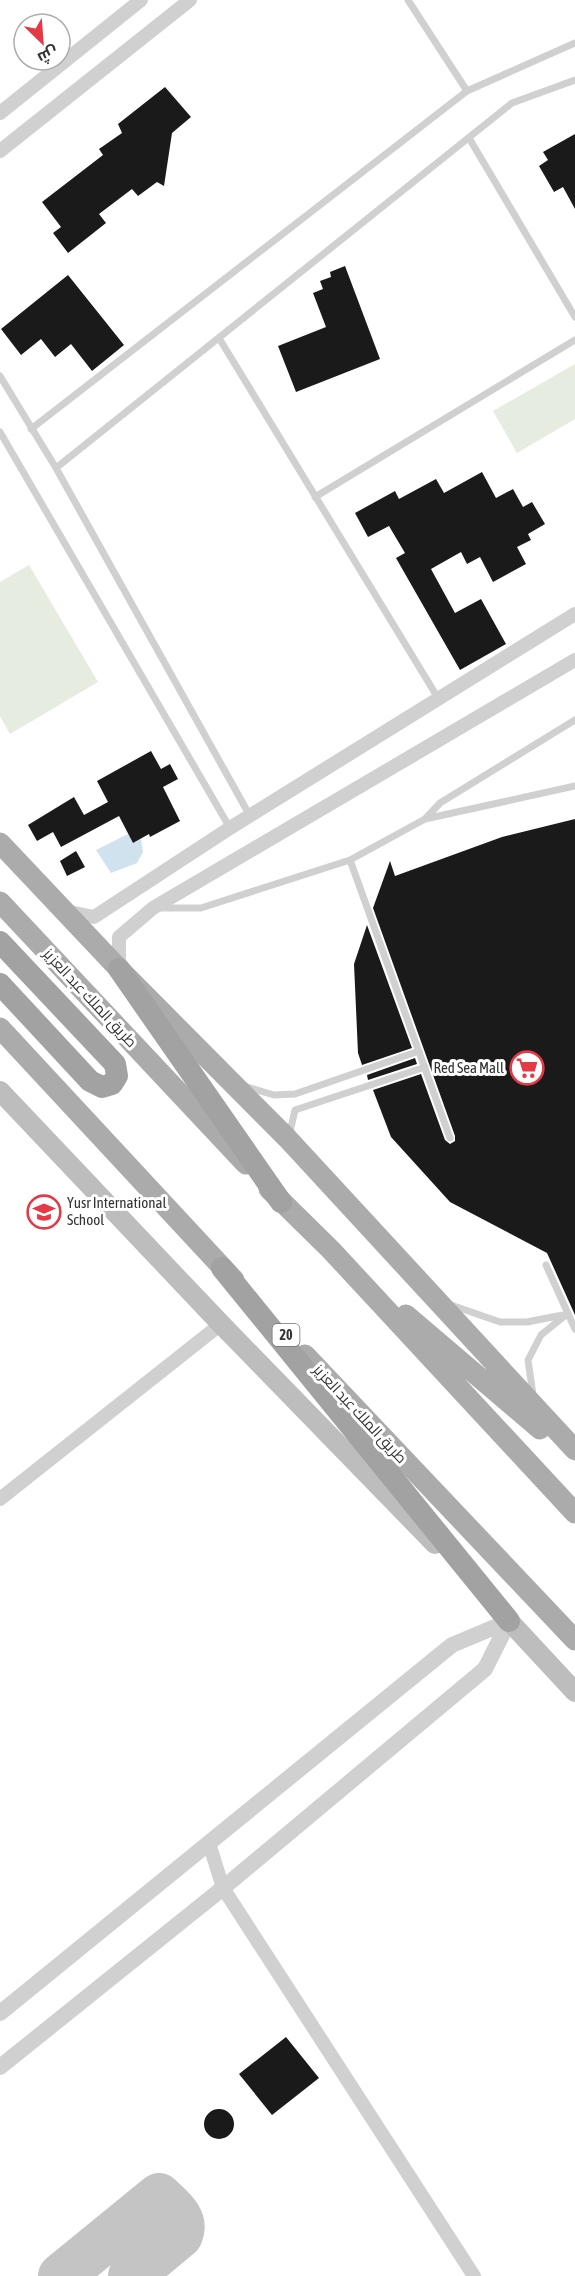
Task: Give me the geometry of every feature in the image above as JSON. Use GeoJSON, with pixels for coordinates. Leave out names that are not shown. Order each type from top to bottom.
{"type":"FeatureCollection","features":[{"type":"Feature","properties":{"kind":"highway"},"geometry":{"type":"LineString","coordinates":[[0,942],[115,1064],[117,1076],[112,1084],[102,1087],[90,1081],[0,984]]}},
{"type":"Feature","properties":{"kind":"highway"},"geometry":{"type":"LineString","coordinates":[[119,969],[281,1202]]}},
{"type":"Feature","properties":{"kind":"highway"},"geometry":{"type":"LineString","coordinates":[[222,1268],[509,1621]]}},
{"type":"Feature","properties":{"kind":"main road"},"geometry":{"type":"LineString","coordinates":[[0,843],[62,911],[288,1139],[575,1450]]}},
{"type":"Feature","properties":{"kind":"main road","name":"طريق الملك عبد العزيز"},"geometry":{"type":"LineString","coordinates":[[0,902],[281,1202],[331,1250],[575,1514]]}},
{"type":"Feature","properties":{"kind":"main road","name":"طريق الملك عبد العزيز"},"geometry":{"type":"LineString","coordinates":[[0,1028],[222,1268],[575,1640]]}},
{"type":"Feature","properties":{"kind":"main road"},"geometry":{"type":"LineString","coordinates":[[0,1091],[575,1692]]}},
{"type":"Feature","properties":{"kind":"main road"},"geometry":{"type":"LineString","coordinates":[[331,1250],[575,1458]]}},
{"type":"Feature","properties":{"kind":"street"},"geometry":{"type":"LineString","coordinates":[[0,113],[141,0]]}},
{"type":"Feature","properties":{"kind":"street"},"geometry":{"type":"LineString","coordinates":[[0,151],[190,0]]}},
{"type":"Feature","properties":{"kind":"street"},"geometry":{"type":"LineString","coordinates":[[62,911],[94,917],[230,828],[575,614]]}},
{"type":"Feature","properties":{"kind":"street"},"geometry":{"type":"LineString","coordinates":[[119,969],[119,937],[153,908],[575,660]]}},
{"type":"Feature","properties":{"kind":"street"},"geometry":{"type":"LineString","coordinates":[[0,1499],[221,1324]]}},
{"type":"Feature","properties":{"kind":"street"},"geometry":{"type":"LineString","coordinates":[[0,2013],[452,1645],[509,1621]]}},
{"type":"Feature","properties":{"kind":"street"},"geometry":{"type":"LineString","coordinates":[[0,2067],[223,1888],[485,1669],[509,1621]]}},
{"type":"Feature","properties":{"kind":"street"},"geometry":{"type":"LineString","coordinates":[[208,1843],[223,1888],[474,2276]]}},
{"type":"Feature","properties":{"kind":"lane"},"geometry":{"type":"LineString","coordinates":[[408,0],[467,91]]}},
{"type":"Feature","properties":{"kind":"lane"},"geometry":{"type":"LineString","coordinates":[[31,429],[467,91],[575,43]]}},
{"type":"Feature","properties":{"kind":"lane"},"geometry":{"type":"LineString","coordinates":[[56,468],[512,103],[575,80]]}},
{"type":"Feature","properties":{"kind":"lane"},"geometry":{"type":"LineString","coordinates":[[469,138],[575,317]]}},
{"type":"Feature","properties":{"kind":"lane"},"geometry":{"type":"LineString","coordinates":[[219,338],[438,698]]}},
{"type":"Feature","properties":{"kind":"lane"},"geometry":{"type":"LineString","coordinates":[[315,497],[575,340]]}},
{"type":"Feature","properties":{"kind":"lane"},"geometry":{"type":"LineString","coordinates":[[0,376],[56,468],[250,816]]}},
{"type":"Feature","properties":{"kind":"lane"},"geometry":{"type":"LineString","coordinates":[[0,432],[230,828]]}},
{"type":"Feature","properties":{"kind":"lane"},"geometry":{"type":"LineString","coordinates":[[153,908],[201,908],[350,860],[424,819],[440,803],[575,720]]}},
{"type":"Feature","properties":{"kind":"lane"},"geometry":{"type":"LineString","coordinates":[[424,819],[575,786]]}},
{"type":"Feature","properties":{"kind":"lane"},"geometry":{"type":"LineString","coordinates":[[350,860],[450,1138]]}},
{"type":"Feature","properties":{"kind":"lane"},"geometry":{"type":"LineString","coordinates":[[232,1081],[274,1095],[295,1094],[419,1052]]}},
{"type":"Feature","properties":{"kind":"lane"},"geometry":{"type":"LineString","coordinates":[[288,1139],[295,1110],[425,1067]]}},
{"type":"Feature","properties":{"kind":"lane"},"geometry":{"type":"LineString","coordinates":[[546,1265],[575,1329]]}},
{"type":"Feature","properties":{"kind":"lane"},"geometry":{"type":"LineString","coordinates":[[436,1299],[500,1322],[527,1322],[568,1314]]}},
{"type":"Feature","properties":{"kind":"lane"},"geometry":{"type":"LineString","coordinates":[[535,1407],[528,1360],[541,1335],[568,1314]]}},
{"type":"Feature","properties":{"kind":"shaded area"},"geometry":{"type":"Polygon","coordinates":[[[575,364],[575,419],[517,453],[493,411],[575,364]]]}},
{"type":"Feature","properties":{"kind":"shaded area"},"geometry":{"type":"Polygon","coordinates":[[[29,565],[98,682],[10,734],[0,716],[0,582],[29,565]]]}},
{"type":"Feature","properties":{"kind":"water"},"geometry":{"type":"Polygon","coordinates":[[[128,834],[133,843],[141,839],[143,852],[137,863],[111,873],[96,850],[128,834]]]}},
{"type":"Feature","properties":{"kind":"building"},"geometry":{"type":"Polygon","coordinates":[[[165,87],[191,117],[172,133],[164,186],[157,182],[138,196],[132,189],[99,214],[106,223],[68,253],[53,233],[61,227],[42,202],[103,155],[99,149],[122,133],[118,124],[165,87]]]}},
{"type":"Feature","properties":{"kind":"building"},"geometry":{"type":"Polygon","coordinates":[[[575,134],[575,209],[563,187],[554,192],[539,166],[548,160],[543,152],[575,134]]]}},
{"type":"Feature","properties":{"kind":"building"},"geometry":{"type":"Polygon","coordinates":[[[345,266],[380,359],[296,392],[278,346],[326,327],[313,293],[323,289],[320,281],[331,277],[330,272],[345,266]]]}},
{"type":"Feature","properties":{"kind":"building"},"geometry":{"type":"Polygon","coordinates":[[[68,275],[124,345],[92,371],[71,344],[55,357],[41,339],[21,355],[1,329],[68,275]]]}},
{"type":"Feature","properties":{"kind":"building"},"geometry":{"type":"Polygon","coordinates":[[[482,472],[496,498],[513,489],[523,507],[532,502],[545,524],[528,534],[531,540],[517,547],[526,564],[493,582],[480,557],[467,564],[461,552],[431,569],[455,613],[481,599],[506,644],[460,670],[396,558],[405,553],[389,526],[368,537],[355,513],[395,491],[399,499],[436,479],[444,493],[482,472]]]}},
{"type":"Feature","properties":{"kind":"building"},"geometry":{"type":"Polygon","coordinates":[[[151,751],[161,769],[170,764],[178,779],[163,787],[180,821],[133,843],[119,816],[61,847],[53,832],[37,841],[28,825],[74,797],[84,815],[108,802],[97,781],[151,751]]]}},
{"type":"Feature","properties":{"kind":"building","name":"Red Sea Mall"},"geometry":{"type":"Polygon","coordinates":[[[575,819],[575,1315],[547,1253],[450,1202],[391,1137],[373,1090],[421,1074],[445,1140],[450,1144],[455,1141],[373,908],[390,861],[395,876],[502,837],[575,819]]]}},
{"type":"Feature","properties":{"kind":"building"},"geometry":{"type":"Polygon","coordinates":[[[76,851],[85,867],[67,876],[60,861],[76,851]]]}},
{"type":"Feature","properties":{"kind":"building"},"geometry":{"type":"Polygon","coordinates":[[[367,925],[412,1048],[362,1065],[358,1053],[354,964],[367,925]]]}},
{"type":"Feature","properties":{"kind":"building"},"geometry":{"type":"Polygon","coordinates":[[[415,1058],[417,1064],[368,1080],[367,1075],[415,1058]]]}},
{"type":"Feature","properties":{"kind":"building"},"geometry":{"type":"Polygon","coordinates":[[[286,2037],[319,2078],[272,2115],[239,2074],[286,2037]]]}},
{"type":"Feature","properties":{"kind":"building"},"geometry":{"type":"Polygon","coordinates":[[[219,2109],[230,2113],[234,2124],[230,2135],[219,2139],[208,2135],[204,2124],[208,2113],[219,2109]]]}},
{"type":"Feature","properties":{"kind":"taxiway"},"geometry":{"type":"LineString","coordinates":[[61,2276],[159,2196],[179,2218],[182,2229],[180,2235],[131,2276]]}},
{"type":"Feature","properties":{"kind":"place","name":"Red Sea Mall"},"geometry":{"type":"Point","coordinates":[527,1068]}},
{"type":"Feature","properties":{"kind":"place","name":"Yusr International School"},"geometry":{"type":"Point","coordinates":[44,1212]}}]}
